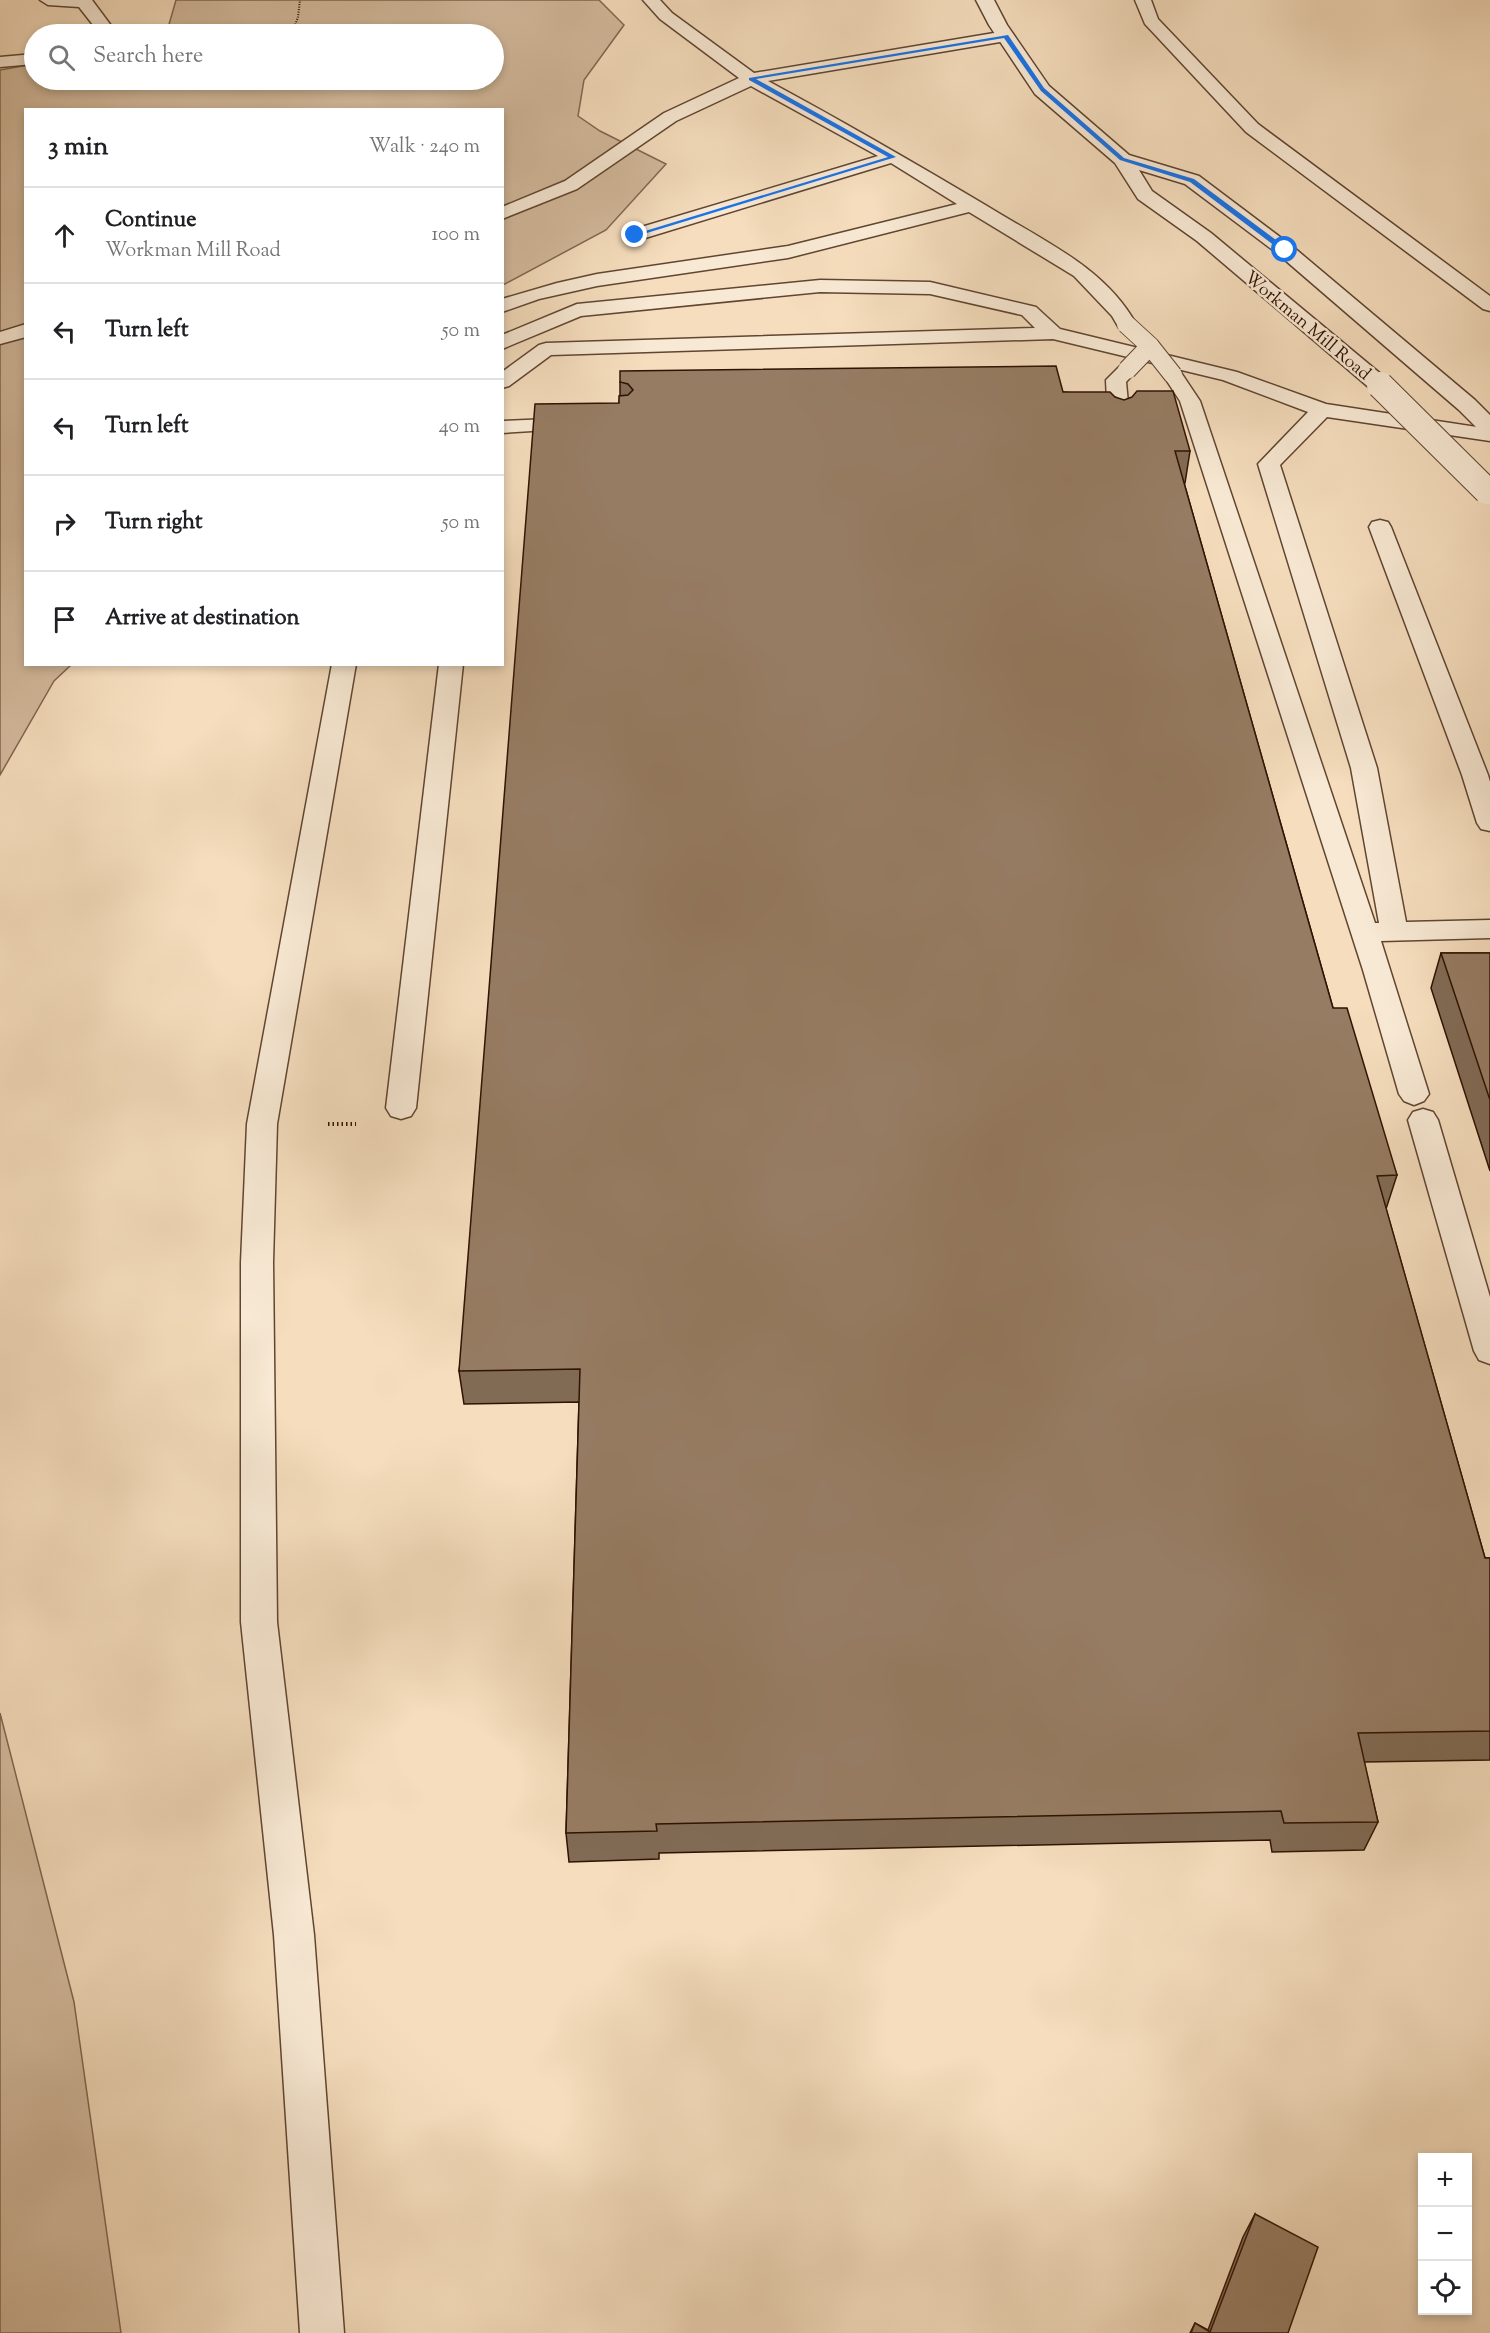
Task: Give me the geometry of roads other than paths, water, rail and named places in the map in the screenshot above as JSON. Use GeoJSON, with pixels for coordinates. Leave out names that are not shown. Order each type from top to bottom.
{"type":"FeatureCollection","features":[{"type":"Feature","properties":{"kind":"street","name":"Workman Mill Road"},"geometry":{"type":"LineString","coordinates":[[985,0],[1042,90],[1122,159],[1145,195],[1204,237],[1380,385],[1488,494]]}},
{"type":"Feature","properties":{"kind":"street","name":"Workman Mill Road"},"geometry":{"type":"LineString","coordinates":[[1122,159],[1192,180],[1285,250],[1467,405],[1490,428]]}},
{"type":"Feature","properties":{"kind":"lane"},"geometry":{"type":"LineString","coordinates":[[48,0],[83,1],[101,24]]}},
{"type":"Feature","properties":{"kind":"lane"},"geometry":{"type":"LineString","coordinates":[[651,0],[666,16],[751,79],[893,157],[1081,272],[1120,313],[1126,324],[1150,346],[1190,401],[1364,932],[1490,1351]]}},
{"type":"Feature","properties":{"kind":"lane"},"geometry":{"type":"LineString","coordinates":[[1143,0],[1151,21],[1252,128],[1490,305]]}},
{"type":"Feature","properties":{"kind":"lane"},"geometry":{"type":"LineString","coordinates":[[504,213],[571,185],[670,117],[751,79],[1006,36]]}},
{"type":"Feature","properties":{"kind":"lane"},"geometry":{"type":"LineString","coordinates":[[0,62],[24,60]]}},
{"type":"Feature","properties":{"kind":"lane"},"geometry":{"type":"LineString","coordinates":[[635,235],[893,157]]}},
{"type":"Feature","properties":{"kind":"lane"},"geometry":{"type":"LineString","coordinates":[[504,305],[571,285],[816,246],[973,205]]}},
{"type":"Feature","properties":{"kind":"lane"},"geometry":{"type":"LineString","coordinates":[[504,342],[577,310],[820,286],[930,288],[1029,311],[1053,333]]}},
{"type":"Feature","properties":{"kind":"lane"},"geometry":{"type":"LineString","coordinates":[[0,338],[24,331]]}},
{"type":"Feature","properties":{"kind":"lane"},"geometry":{"type":"LineString","coordinates":[[504,380],[546,349],[1053,333],[1230,376],[1322,410],[1490,435]]}},
{"type":"Feature","properties":{"kind":"lane"},"geometry":{"type":"LineString","coordinates":[[1119,424],[1116,380],[1150,346]]}},
{"type":"Feature","properties":{"kind":"lane"},"geometry":{"type":"LineString","coordinates":[[1322,410],[1269,464],[1364,768],[1394,931]]}},
{"type":"Feature","properties":{"kind":"lane"},"geometry":{"type":"LineString","coordinates":[[509,427],[598,423]]}},
{"type":"Feature","properties":{"kind":"lane"},"geometry":{"type":"LineString","coordinates":[[1380,527],[1475,776],[1490,823]]}},
{"type":"Feature","properties":{"kind":"lane"},"geometry":{"type":"LineString","coordinates":[[322,2333],[294,1935],[260,1622],[257,1262],[262,1124],[344,666]]}},
{"type":"Feature","properties":{"kind":"lane"},"geometry":{"type":"LineString","coordinates":[[401,1108],[451,666]]}},
{"type":"Feature","properties":{"kind":"lane"},"geometry":{"type":"LineString","coordinates":[[1364,932],[1490,929]]}}]}
